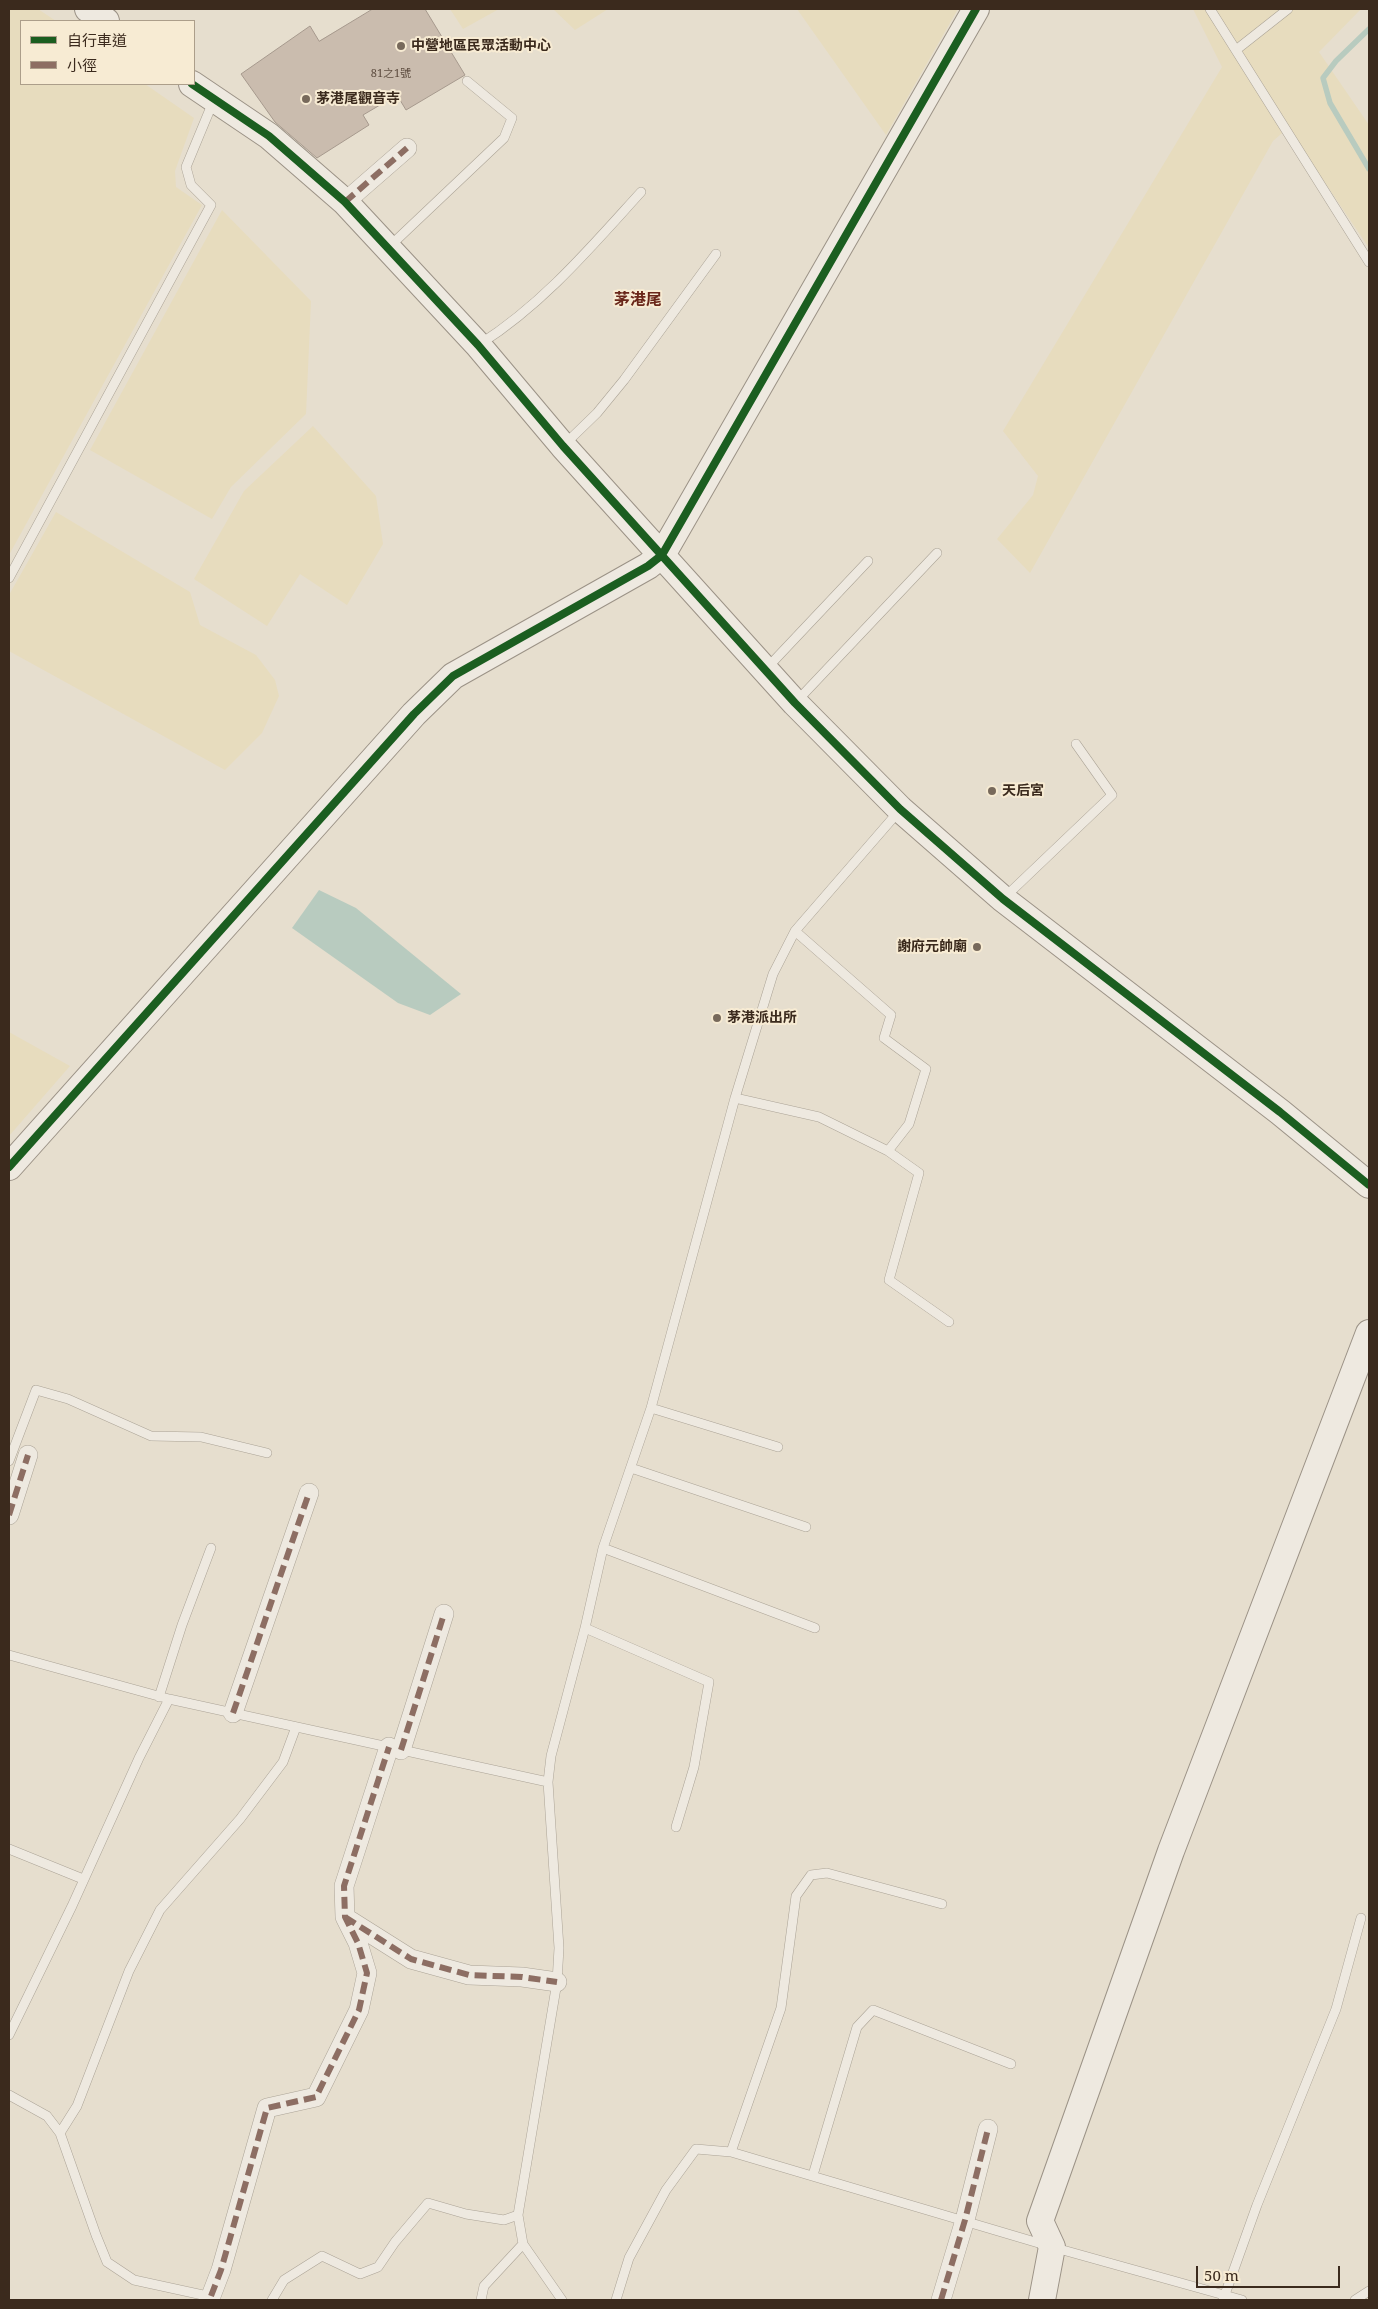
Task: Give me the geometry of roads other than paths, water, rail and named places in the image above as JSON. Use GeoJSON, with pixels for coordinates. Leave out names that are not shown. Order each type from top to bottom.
{"type":"FeatureCollection","features":[{"type":"Feature","properties":{"kind":"street"},"geometry":{"type":"LineString","coordinates":[[88,9],[104,20]]}},
{"type":"Feature","properties":{"kind":"street"},"geometry":{"type":"LineString","coordinates":[[9,1167],[414,714],[453,676],[648,566],[662,555],[976,9]]}},
{"type":"Feature","properties":{"kind":"street"},"geometry":{"type":"LineString","coordinates":[[193,85],[269,136],[346,202],[478,345],[563,446],[795,703],[900,809],[1003,899],[1280,1112],[1369,1185]]}},
{"type":"Feature","properties":{"kind":"street"},"geometry":{"type":"LineString","coordinates":[[346,202],[408,148]]}},
{"type":"Feature","properties":{"kind":"street"},"geometry":{"type":"LineString","coordinates":[[1042,2300],[1052,2247],[1040,2221],[1171,1851],[1369,1333]]}},
{"type":"Feature","properties":{"kind":"street"},"geometry":{"type":"LineString","coordinates":[[9,1515],[28,1455]]}},
{"type":"Feature","properties":{"kind":"street"},"geometry":{"type":"LineString","coordinates":[[233,1713],[309,1492]]}},
{"type":"Feature","properties":{"kind":"street"},"geometry":{"type":"LineString","coordinates":[[212,2298],[267,2108],[316,2097],[359,2010],[367,1973],[358,1944],[345,1917],[344,1886],[444,1614]]}},
{"type":"Feature","properties":{"kind":"street"},"geometry":{"type":"LineString","coordinates":[[345,1917],[411,1959],[469,1975],[522,1977],[557,1982]]}},
{"type":"Feature","properties":{"kind":"street"},"geometry":{"type":"LineString","coordinates":[[940,2300],[965,2220],[988,2128]]}},
{"type":"Feature","properties":{"kind":"lane"},"geometry":{"type":"LineString","coordinates":[[1210,9],[1369,262]]}},
{"type":"Feature","properties":{"kind":"lane"},"geometry":{"type":"LineString","coordinates":[[1236,50],[1288,9]]}},
{"type":"Feature","properties":{"kind":"lane"},"geometry":{"type":"LineString","coordinates":[[389,247],[504,138],[512,118],[467,81]]}},
{"type":"Feature","properties":{"kind":"lane"},"geometry":{"type":"LineString","coordinates":[[9,578],[211,205],[191,185],[186,167],[214,100]]}},
{"type":"Feature","properties":{"kind":"lane"},"geometry":{"type":"LineString","coordinates":[[478,345],[499,331],[556,285],[641,192]]}},
{"type":"Feature","properties":{"kind":"lane"},"geometry":{"type":"LineString","coordinates":[[563,446],[597,413],[624,380],[716,254]]}},
{"type":"Feature","properties":{"kind":"lane"},"geometry":{"type":"LineString","coordinates":[[795,703],[937,553]]}},
{"type":"Feature","properties":{"kind":"lane"},"geometry":{"type":"LineString","coordinates":[[766,670],[868,561]]}},
{"type":"Feature","properties":{"kind":"lane"},"geometry":{"type":"LineString","coordinates":[[1003,899],[1112,795],[1076,744]]}},
{"type":"Feature","properties":{"kind":"lane"},"geometry":{"type":"LineString","coordinates":[[562,2300],[523,2244],[518,2215],[557,1982],[559,1948],[548,1782],[551,1756],[585,1628],[603,1548],[650,1408],[735,1098],[773,974],[795,931],[900,809]]}},
{"type":"Feature","properties":{"kind":"lane"},"geometry":{"type":"LineString","coordinates":[[795,931],[891,1016],[884,1038],[926,1069],[909,1124],[888,1151]]}},
{"type":"Feature","properties":{"kind":"lane"},"geometry":{"type":"LineString","coordinates":[[735,1098],[819,1117],[888,1151],[919,1173],[889,1280],[949,1322]]}},
{"type":"Feature","properties":{"kind":"lane"},"geometry":{"type":"LineString","coordinates":[[9,1461],[36,1390],[68,1399],[152,1436],[201,1437],[268,1453]]}},
{"type":"Feature","properties":{"kind":"lane"},"geometry":{"type":"LineString","coordinates":[[650,1408],[778,1447]]}},
{"type":"Feature","properties":{"kind":"lane"},"geometry":{"type":"LineString","coordinates":[[631,1468],[806,1527]]}},
{"type":"Feature","properties":{"kind":"lane"},"geometry":{"type":"LineString","coordinates":[[159,1697],[182,1625],[212,1548]]}},
{"type":"Feature","properties":{"kind":"lane"},"geometry":{"type":"LineString","coordinates":[[603,1548],[815,1628]]}},
{"type":"Feature","properties":{"kind":"lane"},"geometry":{"type":"LineString","coordinates":[[585,1628],[709,1682],[694,1767],[676,1827]]}},
{"type":"Feature","properties":{"kind":"lane"},"geometry":{"type":"LineString","coordinates":[[9,1655],[159,1697],[548,1782]]}},
{"type":"Feature","properties":{"kind":"lane"},"geometry":{"type":"LineString","coordinates":[[9,2035],[169,1699]]}},
{"type":"Feature","properties":{"kind":"lane"},"geometry":{"type":"LineString","coordinates":[[60,2132],[77,2106],[129,1971],[160,1910],[240,1819],[283,1762],[296,1727]]}},
{"type":"Feature","properties":{"kind":"lane"},"geometry":{"type":"LineString","coordinates":[[9,1849],[83,1879]]}},
{"type":"Feature","properties":{"kind":"lane"},"geometry":{"type":"LineString","coordinates":[[731,2152],[780,2008],[796,1896],[811,1874],[827,1872],[942,1904]]}},
{"type":"Feature","properties":{"kind":"lane"},"geometry":{"type":"LineString","coordinates":[[1224,2298],[1257,2205],[1336,2010],[1361,1918]]}},
{"type":"Feature","properties":{"kind":"lane"},"geometry":{"type":"LineString","coordinates":[[813,2175],[858,2027],[873,2010],[1011,2064]]}},
{"type":"Feature","properties":{"kind":"lane"},"geometry":{"type":"LineString","coordinates":[[9,2094],[47,2116],[60,2132],[107,2262],[134,2280],[212,2298]]}},
{"type":"Feature","properties":{"kind":"lane"},"geometry":{"type":"LineString","coordinates":[[616,2300],[629,2258],[666,2190],[696,2149],[731,2152],[1224,2298],[1242,2300]]}},
{"type":"Feature","properties":{"kind":"lane"},"geometry":{"type":"LineString","coordinates":[[272,2300],[284,2280],[322,2256],[360,2274],[378,2267],[395,2242],[428,2203],[466,2214],[504,2220],[518,2215]]}},
{"type":"Feature","properties":{"kind":"lane"},"geometry":{"type":"LineString","coordinates":[[481,2300],[484,2286],[523,2244]]}},
{"type":"Feature","properties":{"kind":"lane"},"geometry":{"type":"LineString","coordinates":[[1355,2300],[1369,2291]]}},
{"type":"Feature","properties":{"kind":"waterway"},"geometry":{"type":"LineString","coordinates":[[1369,29],[1336,61],[1323,78],[1330,103],[1369,169]]}},
{"type":"Feature","properties":{"kind":"place","name":"中營地區民眾活動中心"},"geometry":{"type":"Point","coordinates":[401,46]}},
{"type":"Feature","properties":{"kind":"place","name":"茅港尾觀音寺"},"geometry":{"type":"Point","coordinates":[306,99]}},
{"type":"Feature","properties":{"kind":"place","name":"天后宮"},"geometry":{"type":"Point","coordinates":[992,791]}},
{"type":"Feature","properties":{"kind":"place","name":"謝府元帥廟"},"geometry":{"type":"Point","coordinates":[977,947]}},
{"type":"Feature","properties":{"kind":"place","name":"茅港派出所"},"geometry":{"type":"Point","coordinates":[717,1018]}},
{"type":"Feature","properties":{"kind":"district","name":"茅港尾"},"geometry":{"type":"Point","coordinates":[638,300]}}]}
